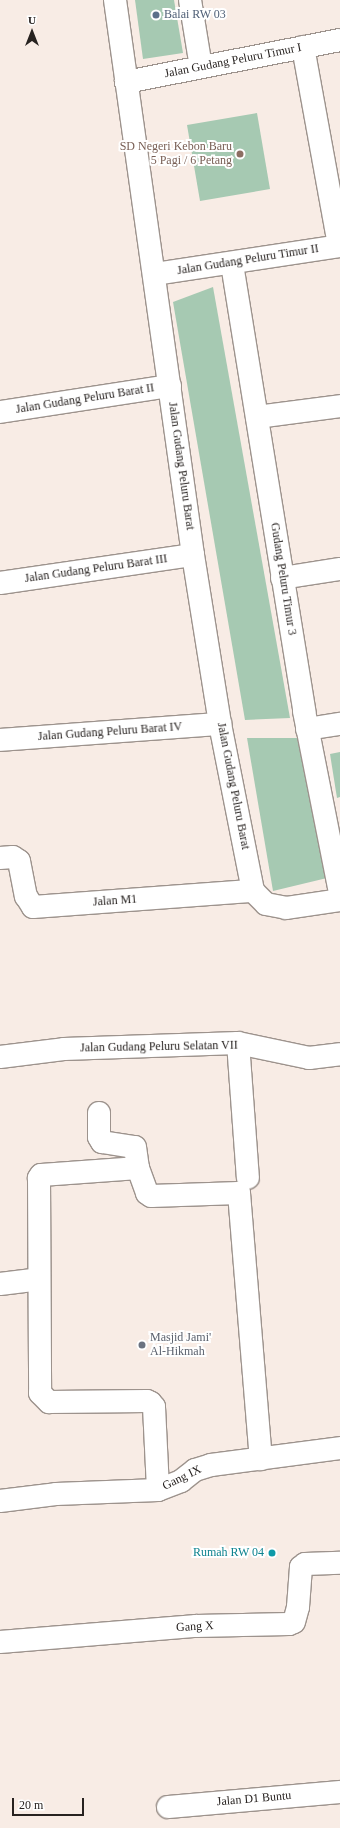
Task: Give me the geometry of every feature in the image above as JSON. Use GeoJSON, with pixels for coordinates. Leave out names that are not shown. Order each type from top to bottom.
{"type":"FeatureCollection","features":[{"type":"Feature","properties":{"kind":"street","name":"Jalan Gudang Peluru Barat"},"geometry":{"type":"LineString","coordinates":[[115,0],[155,274],[193,555],[220,724],[253,891]]}},
{"type":"Feature","properties":{"kind":"street"},"geometry":{"type":"LineString","coordinates":[[190,0],[201,67]]}},
{"type":"Feature","properties":{"kind":"street","name":"Jalan Gudang Peluru Timur I"},"geometry":{"type":"LineString","coordinates":[[126,82],[340,40]]}},
{"type":"Feature","properties":{"kind":"street"},"geometry":{"type":"LineString","coordinates":[[303,47],[340,246]]}},
{"type":"Feature","properties":{"kind":"street","name":"Jalan Gudang Peluru Timur II"},"geometry":{"type":"LineString","coordinates":[[155,274],[232,264],[340,246]]}},
{"type":"Feature","properties":{"kind":"street","name":"Gudang Peluru Timur 3"},"geometry":{"type":"LineString","coordinates":[[232,264],[307,729],[340,893]]}},
{"type":"Feature","properties":{"kind":"street","name":"Jalan Gudang Peluru Barat II"},"geometry":{"type":"LineString","coordinates":[[0,412],[170,386]]}},
{"type":"Feature","properties":{"kind":"street"},"geometry":{"type":"LineString","coordinates":[[257,417],[340,406]]}},
{"type":"Feature","properties":{"kind":"street","name":"Jalan Gudang Peluru Barat III"},"geometry":{"type":"LineString","coordinates":[[0,584],[193,555]]}},
{"type":"Feature","properties":{"kind":"street"},"geometry":{"type":"LineString","coordinates":[[282,578],[340,569]]}},
{"type":"Feature","properties":{"kind":"street","name":"Jalan Gudang Peluru Barat IV"},"geometry":{"type":"LineString","coordinates":[[0,740],[220,724]]}},
{"type":"Feature","properties":{"kind":"street"},"geometry":{"type":"LineString","coordinates":[[307,729],[340,724]]}},
{"type":"Feature","properties":{"kind":"street","name":"Jalan M1"},"geometry":{"type":"LineString","coordinates":[[6,858],[19,861],[26,896],[33,907],[253,891]]}},
{"type":"Feature","properties":{"kind":"street"},"geometry":{"type":"LineString","coordinates":[[253,891],[266,904],[286,908],[340,900]]}},
{"type":"Feature","properties":{"kind":"street"},"geometry":{"type":"LineString","coordinates":[[238,1043],[248,1178]]}},
{"type":"Feature","properties":{"kind":"street","name":"Jalan Gudang Peluru Selatan VII"},"geometry":{"type":"LineString","coordinates":[[0,1057],[64,1049],[238,1043],[309,1058],[340,1054]]}},
{"type":"Feature","properties":{"kind":"street"},"geometry":{"type":"LineString","coordinates":[[99,1113],[99,1137],[102,1142],[136,1147],[138,1168],[147,1193],[151,1196],[239,1193],[261,1459]]}},
{"type":"Feature","properties":{"kind":"street"},"geometry":{"type":"LineString","coordinates":[[138,1168],[41,1175],[39,1279],[42,1397],[48,1402],[147,1401],[151,1403],[154,1407],[158,1490]]}},
{"type":"Feature","properties":{"kind":"street"},"geometry":{"type":"LineString","coordinates":[[0,1284],[39,1279]]}},
{"type":"Feature","properties":{"kind":"street","name":"Gang IX"},"geometry":{"type":"LineString","coordinates":[[0,1501],[56,1494],[158,1490],[181,1481],[195,1470],[211,1465],[340,1448]]}},
{"type":"Feature","properties":{"kind":"street","name":"Gang X"},"geometry":{"type":"LineString","coordinates":[[0,1642],[196,1626],[290,1624],[294,1622],[298,1607],[301,1568],[305,1564],[340,1563]]}},
{"type":"Feature","properties":{"kind":"street","name":"Jalan D1 Buntu"},"geometry":{"type":"LineString","coordinates":[[168,1808],[340,1792]]}},
{"type":"Feature","properties":{"kind":"green space"},"geometry":{"type":"Polygon","coordinates":[[[135,0],[174,0],[183,53],[143,59],[135,0]]]}},
{"type":"Feature","properties":{"kind":"green space"},"geometry":{"type":"Polygon","coordinates":[[[257,113],[270,189],[200,201],[187,125],[257,113]]]}},
{"type":"Feature","properties":{"kind":"green space"},"geometry":{"type":"Polygon","coordinates":[[[213,287],[290,718],[245,720],[173,302],[213,287]]]}},
{"type":"Feature","properties":{"kind":"green space"},"geometry":{"type":"Polygon","coordinates":[[[247,738],[297,738],[327,878],[273,891],[247,738]]]}},
{"type":"Feature","properties":{"kind":"green space"},"geometry":{"type":"Polygon","coordinates":[[[340,752],[340,797],[337,798],[330,754],[340,752]]]}},
{"type":"Feature","properties":{"kind":"place","name":"Balai RW 03"},"geometry":{"type":"Point","coordinates":[156,15]}},
{"type":"Feature","properties":{"kind":"place","name":"SD Negeri Kebon Baru 5 Pagi / 6 Petang"},"geometry":{"type":"Point","coordinates":[240,154]}},
{"type":"Feature","properties":{"kind":"place","name":"Masjid Jami' Al-Hikmah"},"geometry":{"type":"Point","coordinates":[142,1345]}},
{"type":"Feature","properties":{"kind":"place","name":"Rumah RW 04"},"geometry":{"type":"Point","coordinates":[272,1553]}}]}
